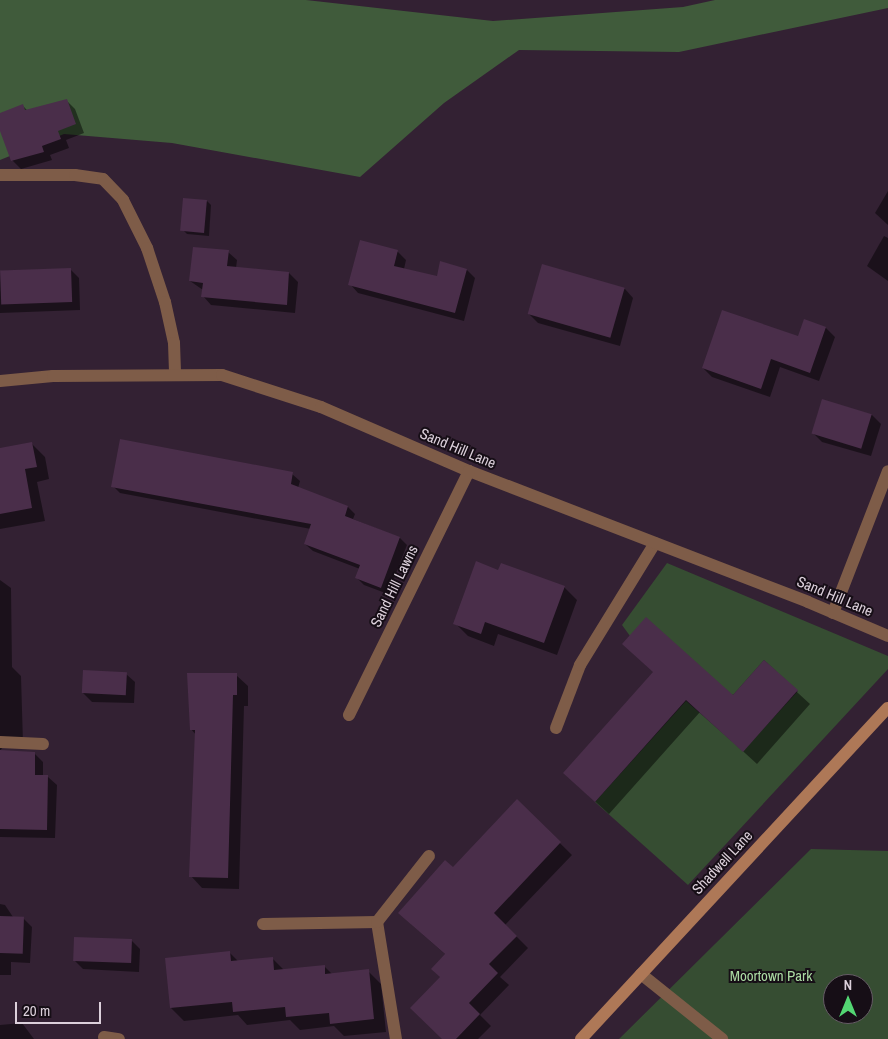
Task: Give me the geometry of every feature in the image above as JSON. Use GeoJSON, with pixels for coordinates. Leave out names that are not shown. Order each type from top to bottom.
{"type":"FeatureCollection","features":[{"type":"Feature","properties":{"kind":"street"},"geometry":{"type":"LineString","coordinates":[[0,175],[75,174],[102,179],[123,200],[147,248],[165,302],[174,342],[175,376]]}},
{"type":"Feature","properties":{"kind":"street","name":"Sand Hill Lane"},"geometry":{"type":"LineString","coordinates":[[0,381],[53,376],[222,375],[321,408],[469,471],[888,636]]}},
{"type":"Feature","properties":{"kind":"street","name":"Sand Hill Lawns"},"geometry":{"type":"LineString","coordinates":[[349,715],[469,471]]}},
{"type":"Feature","properties":{"kind":"street"},"geometry":{"type":"LineString","coordinates":[[833,613],[883,494],[888,471]]}},
{"type":"Feature","properties":{"kind":"street"},"geometry":{"type":"LineString","coordinates":[[556,728],[580,665],[655,543]]}},
{"type":"Feature","properties":{"kind":"street","name":"Shadwell Lane"},"geometry":{"type":"LineString","coordinates":[[582,1039],[885,714]]}},
{"type":"Feature","properties":{"kind":"street"},"geometry":{"type":"LineString","coordinates":[[0,742],[43,744]]}},
{"type":"Feature","properties":{"kind":"street"},"geometry":{"type":"LineString","coordinates":[[396,1039],[377,922],[429,856]]}},
{"type":"Feature","properties":{"kind":"street"},"geometry":{"type":"LineString","coordinates":[[263,924],[377,922]]}},
{"type":"Feature","properties":{"kind":"street"},"geometry":{"type":"LineString","coordinates":[[641,974],[722,1039]]}},
{"type":"Feature","properties":{"kind":"street"},"geometry":{"type":"LineString","coordinates":[[104,1037],[119,1039]]}},
{"type":"Feature","properties":{"kind":"green space"},"geometry":{"type":"Polygon","coordinates":[[[0,0],[306,0],[493,21],[683,7],[715,0],[888,0],[888,8],[679,52],[519,50],[444,103],[360,177],[172,143],[64,134],[0,160],[0,0]]]}},
{"type":"Feature","properties":{"kind":"green space"},"geometry":{"type":"Polygon","coordinates":[[[667,563],[888,656],[888,669],[688,885],[595,802],[686,701],[743,751],[798,691],[764,660],[733,695],[630,636],[622,625],[667,563]]]}},
{"type":"Feature","properties":{"kind":"green space","name":"Moortown Park"},"geometry":{"type":"Polygon","coordinates":[[[811,849],[888,851],[888,1039],[619,1039],[811,849]]]}},
{"type":"Feature","properties":{"kind":"building"},"geometry":{"type":"Polygon","coordinates":[[[67,99],[76,124],[58,131],[61,139],[42,146],[44,152],[11,161],[0,131],[0,113],[23,104],[25,110],[67,99]]]}},
{"type":"Feature","properties":{"kind":"building"},"geometry":{"type":"Polygon","coordinates":[[[183,198],[207,200],[204,233],[180,231],[183,198]]]}},
{"type":"Feature","properties":{"kind":"building"},"geometry":{"type":"Polygon","coordinates":[[[360,240],[398,250],[394,266],[437,276],[440,261],[467,269],[455,313],[348,285],[360,240]]]}},
{"type":"Feature","properties":{"kind":"building"},"geometry":{"type":"Polygon","coordinates":[[[193,247],[229,250],[227,266],[289,272],[287,305],[201,297],[203,283],[189,281],[193,247]]]}},
{"type":"Feature","properties":{"kind":"building"},"geometry":{"type":"Polygon","coordinates":[[[542,264],[625,288],[610,338],[528,314],[542,264]]]}},
{"type":"Feature","properties":{"kind":"building"},"geometry":{"type":"Polygon","coordinates":[[[71,268],[72,302],[1,304],[0,270],[71,268]]]}},
{"type":"Feature","properties":{"kind":"building"},"geometry":{"type":"Polygon","coordinates":[[[722,310],[798,336],[804,319],[826,327],[810,373],[771,359],[761,389],[702,368],[722,310]]]}},
{"type":"Feature","properties":{"kind":"building"},"geometry":{"type":"Polygon","coordinates":[[[822,399],[872,414],[861,449],[811,433],[822,399]]]}},
{"type":"Feature","properties":{"kind":"building"},"geometry":{"type":"Polygon","coordinates":[[[120,439],[293,472],[291,484],[348,506],[345,516],[400,537],[381,588],[355,578],[360,565],[304,544],[311,524],[111,487],[120,439]]]}},
{"type":"Feature","properties":{"kind":"building"},"geometry":{"type":"Polygon","coordinates":[[[32,442],[37,467],[25,469],[32,508],[0,514],[0,448],[32,442]]]}},
{"type":"Feature","properties":{"kind":"building"},"geometry":{"type":"Polygon","coordinates":[[[476,561],[498,570],[501,563],[565,586],[544,643],[485,622],[481,634],[453,624],[476,561]]]}},
{"type":"Feature","properties":{"kind":"building"},"geometry":{"type":"Polygon","coordinates":[[[646,617],[733,695],[764,660],[798,690],[743,752],[686,700],[595,802],[563,773],[653,672],[622,644],[646,617]]]}},
{"type":"Feature","properties":{"kind":"building"},"geometry":{"type":"Polygon","coordinates":[[[83,670],[127,672],[126,695],[82,693],[83,670]]]}},
{"type":"Feature","properties":{"kind":"building"},"geometry":{"type":"Polygon","coordinates":[[[187,673],[237,673],[237,695],[233,695],[228,878],[189,877],[195,730],[190,730],[187,673]]]}},
{"type":"Feature","properties":{"kind":"building"},"geometry":{"type":"Polygon","coordinates":[[[0,750],[35,752],[35,775],[48,775],[47,830],[0,829],[0,750]]]}},
{"type":"Feature","properties":{"kind":"building"},"geometry":{"type":"Polygon","coordinates":[[[517,799],[561,842],[494,913],[517,936],[489,964],[498,973],[469,1003],[480,1014],[456,1039],[442,1039],[410,1008],[440,977],[431,969],[445,954],[398,913],[445,860],[453,867],[517,799]]]}},
{"type":"Feature","properties":{"kind":"building"},"geometry":{"type":"Polygon","coordinates":[[[0,916],[24,917],[23,954],[0,953],[0,916]]]}},
{"type":"Feature","properties":{"kind":"building"},"geometry":{"type":"Polygon","coordinates":[[[74,937],[132,939],[131,963],[73,961],[74,937]]]}},
{"type":"Feature","properties":{"kind":"building"},"geometry":{"type":"Polygon","coordinates":[[[230,951],[231,961],[273,957],[274,970],[325,965],[325,974],[369,969],[374,1019],[330,1024],[329,1013],[286,1017],[285,1007],[233,1012],[232,1002],[170,1008],[165,958],[230,951]]]}}]}
